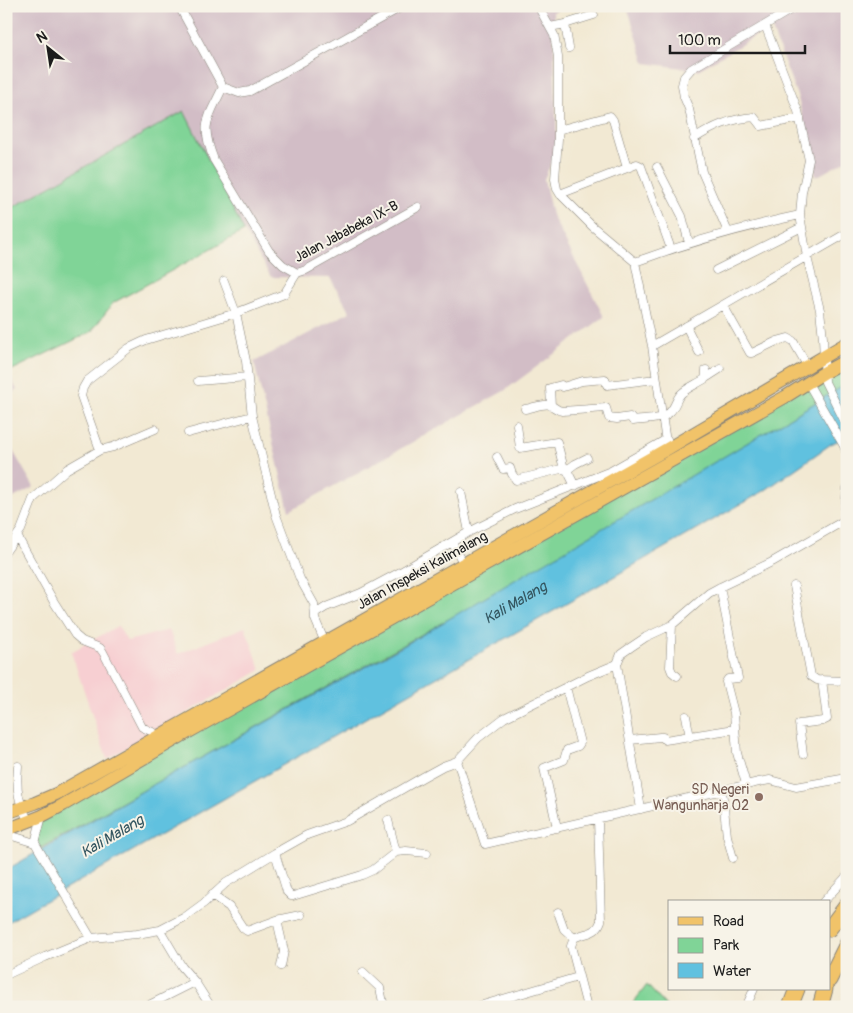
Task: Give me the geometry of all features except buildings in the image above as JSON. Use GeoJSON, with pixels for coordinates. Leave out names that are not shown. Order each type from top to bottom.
{"type":"FeatureCollection","features":[{"type":"Feature","properties":{"kind":"highway"},"geometry":{"type":"LineString","coordinates":[[830,928],[847,905]]}},
{"type":"Feature","properties":{"kind":"highway"},"geometry":{"type":"LineString","coordinates":[[830,978],[847,944]]}},
{"type":"Feature","properties":{"kind":"highway"},"geometry":{"type":"LineString","coordinates":[[790,1007],[797,990]]}},
{"type":"Feature","properties":{"kind":"highway"},"geometry":{"type":"LineString","coordinates":[[820,1007],[825,990]]}},
{"type":"Feature","properties":{"kind":"main road","name":"Jalan Inspeksi Kalimalang"},"geometry":{"type":"LineString","coordinates":[[327,647],[463,563],[550,515],[667,444],[808,367],[847,343]]}},
{"type":"Feature","properties":{"kind":"main road","name":"Jalan Inspeksi Kalimalang"},"geometry":{"type":"LineString","coordinates":[[6,830],[42,816],[182,729],[327,647],[810,387],[825,372],[847,360]]}},
{"type":"Feature","properties":{"kind":"main road","name":"Jalan Inspeksi Kalimalang"},"geometry":{"type":"LineString","coordinates":[[6,813],[56,794],[159,735],[182,729]]}},
{"type":"Feature","properties":{"kind":"street"},"geometry":{"type":"LineString","coordinates":[[179,6],[223,87],[239,93],[250,91],[403,6]]}},
{"type":"Feature","properties":{"kind":"street"},"geometry":{"type":"LineString","coordinates":[[315,614],[326,607],[362,593],[469,532],[515,509],[575,486],[667,444],[652,346],[635,262],[592,226],[560,194],[555,179],[558,130],[558,57],[554,35],[538,6]]}},
{"type":"Feature","properties":{"kind":"street"},"geometry":{"type":"LineString","coordinates":[[728,232],[702,172],[684,96],[682,84],[684,77],[691,69],[797,6]]}},
{"type":"Feature","properties":{"kind":"street"},"geometry":{"type":"LineString","coordinates":[[550,27],[594,15]]}},
{"type":"Feature","properties":{"kind":"street"},"geometry":{"type":"LineString","coordinates":[[566,24],[569,48]]}},
{"type":"Feature","properties":{"kind":"street"},"geometry":{"type":"LineString","coordinates":[[765,25],[800,118],[809,160],[802,192],[800,215],[807,257],[820,310],[826,387],[847,426]]}},
{"type":"Feature","properties":{"kind":"street","name":"Jalan Jababeka IX-B"},"geometry":{"type":"LineString","coordinates":[[223,87],[207,121],[206,130],[214,160],[269,251],[282,264],[297,273],[306,270],[418,207]]}},
{"type":"Feature","properties":{"kind":"street"},"geometry":{"type":"LineString","coordinates":[[558,130],[610,116],[613,120],[627,168]]}},
{"type":"Feature","properties":{"kind":"street"},"geometry":{"type":"LineString","coordinates":[[694,139],[714,126],[731,120],[754,117],[761,126],[800,118]]}},
{"type":"Feature","properties":{"kind":"street"},"geometry":{"type":"LineString","coordinates":[[560,194],[637,164],[640,166],[671,249]]}},
{"type":"Feature","properties":{"kind":"street"},"geometry":{"type":"LineString","coordinates":[[657,167],[682,216],[689,243]]}},
{"type":"Feature","properties":{"kind":"street"},"geometry":{"type":"LineString","coordinates":[[635,262],[689,243],[752,225],[800,215]]}},
{"type":"Feature","properties":{"kind":"street"},"geometry":{"type":"LineString","coordinates":[[716,270],[802,227]]}},
{"type":"Feature","properties":{"kind":"street"},"geometry":{"type":"LineString","coordinates":[[652,346],[847,233]]}},
{"type":"Feature","properties":{"kind":"street"},"geometry":{"type":"LineString","coordinates":[[100,450],[82,396],[82,388],[87,381],[130,348],[146,340],[236,314],[284,294],[297,273]]}},
{"type":"Feature","properties":{"kind":"street"},"geometry":{"type":"LineString","coordinates":[[224,281],[236,314],[246,361],[252,416],[276,515],[300,579],[314,604],[315,619],[327,647]]}},
{"type":"Feature","properties":{"kind":"street"},"geometry":{"type":"LineString","coordinates":[[723,305],[750,353],[777,340],[790,339],[808,367]]}},
{"type":"Feature","properties":{"kind":"street"},"geometry":{"type":"LineString","coordinates":[[686,326],[699,352]]}},
{"type":"Feature","properties":{"kind":"street"},"geometry":{"type":"LineString","coordinates":[[525,409],[551,406],[556,410],[562,411],[606,408],[609,418],[630,417],[633,420],[648,420],[663,417],[670,412],[679,396],[706,374],[720,369]]}},
{"type":"Feature","properties":{"kind":"street"},"geometry":{"type":"LineString","coordinates":[[198,381],[247,377]]}},
{"type":"Feature","properties":{"kind":"street"},"geometry":{"type":"LineString","coordinates":[[551,406],[550,388],[560,385],[604,379],[606,385],[656,379]]}},
{"type":"Feature","properties":{"kind":"street"},"geometry":{"type":"LineString","coordinates":[[810,387],[846,450]]}},
{"type":"Feature","properties":{"kind":"street"},"geometry":{"type":"LineString","coordinates":[[188,433],[252,416]]}},
{"type":"Feature","properties":{"kind":"street"},"geometry":{"type":"LineString","coordinates":[[517,425],[520,448],[558,442],[563,465],[575,486]]}},
{"type":"Feature","properties":{"kind":"street"},"geometry":{"type":"LineString","coordinates":[[6,551],[17,536],[32,499],[67,469],[100,450],[113,447],[155,429]]}},
{"type":"Feature","properties":{"kind":"street"},"geometry":{"type":"LineString","coordinates":[[497,457],[503,468],[510,468],[516,480],[561,469],[567,470],[587,458]]}},
{"type":"Feature","properties":{"kind":"street"},"geometry":{"type":"LineString","coordinates":[[847,488],[845,519],[847,534]]}},
{"type":"Feature","properties":{"kind":"street"},"geometry":{"type":"LineString","coordinates":[[461,492],[469,532]]}},
{"type":"Feature","properties":{"kind":"street"},"geometry":{"type":"LineString","coordinates":[[542,499],[550,515]]}},
{"type":"Feature","properties":{"kind":"street"},"geometry":{"type":"LineString","coordinates":[[641,810],[617,664],[622,654],[646,637],[672,625],[701,599],[720,587],[772,562],[845,519]]}},
{"type":"Feature","properties":{"kind":"street"},"geometry":{"type":"LineString","coordinates":[[17,536],[75,636],[100,648],[142,727],[159,735]]}},
{"type":"Feature","properties":{"kind":"street"},"geometry":{"type":"LineString","coordinates":[[452,542],[463,563]]}},
{"type":"Feature","properties":{"kind":"street"},"geometry":{"type":"LineString","coordinates":[[794,586],[811,676],[817,680],[847,681]]}},
{"type":"Feature","properties":{"kind":"street"},"geometry":{"type":"LineString","coordinates":[[720,587],[738,678],[726,681],[734,713],[737,753],[746,784]]}},
{"type":"Feature","properties":{"kind":"street"},"geometry":{"type":"LineString","coordinates":[[672,625],[670,667],[677,676]]}},
{"type":"Feature","properties":{"kind":"street"},"geometry":{"type":"LineString","coordinates":[[6,975],[45,956],[91,938],[160,930],[185,917],[226,883],[275,853],[307,835],[347,821],[443,766],[458,761],[468,747],[493,725],[533,702],[617,664]]}},
{"type":"Feature","properties":{"kind":"street"},"geometry":{"type":"LineString","coordinates":[[803,754],[799,724],[827,719],[822,680]]}},
{"type":"Feature","properties":{"kind":"street"},"geometry":{"type":"LineString","coordinates":[[557,828],[544,768],[564,760],[567,750],[578,746],[580,743],[566,687]]}},
{"type":"Feature","properties":{"kind":"street"},"geometry":{"type":"LineString","coordinates":[[686,716],[690,737]]}},
{"type":"Feature","properties":{"kind":"street"},"geometry":{"type":"LineString","coordinates":[[630,740],[663,737],[665,740],[735,729]]}},
{"type":"Feature","properties":{"kind":"street"},"geometry":{"type":"LineString","coordinates":[[458,761],[486,844],[641,810],[746,784],[770,780],[796,787],[847,778]]}},
{"type":"Feature","properties":{"kind":"street"},"geometry":{"type":"LineString","coordinates":[[18,766],[16,787],[18,800],[29,822]]}},
{"type":"Feature","properties":{"kind":"street"},"geometry":{"type":"LineString","coordinates":[[722,790],[727,836],[733,858]]}},
{"type":"Feature","properties":{"kind":"street"},"geometry":{"type":"LineString","coordinates":[[37,846],[42,816]]}},
{"type":"Feature","properties":{"kind":"street"},"geometry":{"type":"LineString","coordinates":[[574,938],[594,931],[598,928],[601,921],[598,819]]}},
{"type":"Feature","properties":{"kind":"street"},"geometry":{"type":"LineString","coordinates":[[388,820],[396,852]]}},
{"type":"Feature","properties":{"kind":"street"},"geometry":{"type":"LineString","coordinates":[[6,834],[37,846],[91,938]]}},
{"type":"Feature","properties":{"kind":"street"},"geometry":{"type":"LineString","coordinates":[[275,853],[287,892],[293,896],[362,875],[373,870],[396,852],[427,853]]}},
{"type":"Feature","properties":{"kind":"street"},"geometry":{"type":"LineString","coordinates":[[825,900],[847,876]]}},
{"type":"Feature","properties":{"kind":"street"},"geometry":{"type":"LineString","coordinates":[[212,895],[229,908],[247,931],[277,920],[301,915]]}},
{"type":"Feature","properties":{"kind":"street"},"geometry":{"type":"LineString","coordinates":[[558,912],[564,929],[574,938]]}},
{"type":"Feature","properties":{"kind":"street"},"geometry":{"type":"LineString","coordinates":[[277,920],[284,951],[281,966]]}},
{"type":"Feature","properties":{"kind":"street"},"geometry":{"type":"LineString","coordinates":[[160,930],[182,967],[195,982],[211,1007]]}},
{"type":"Feature","properties":{"kind":"street"},"geometry":{"type":"LineString","coordinates":[[574,938],[572,946],[578,977],[587,1007]]}},
{"type":"Feature","properties":{"kind":"street"},"geometry":{"type":"LineString","coordinates":[[363,972],[380,988],[384,1007]]}},
{"type":"Feature","properties":{"kind":"street"},"geometry":{"type":"LineString","coordinates":[[476,1007],[578,977]]}},
{"type":"Feature","properties":{"kind":"street"},"geometry":{"type":"LineString","coordinates":[[151,1004],[195,982]]}},
{"type":"Feature","properties":{"kind":"street"},"geometry":{"type":"LineString","coordinates":[[746,1007],[754,990]]}},
{"type":"Feature","properties":{"kind":"shaded area"},"geometry":{"type":"Polygon","coordinates":[[[6,6],[567,6],[553,12],[557,150],[544,179],[552,215],[604,317],[504,391],[289,511],[254,362],[350,312],[330,278],[271,277],[244,231],[113,303],[91,332],[8,372],[17,390],[6,397],[6,6]]]}},
{"type":"Feature","properties":{"kind":"shaded area"},"geometry":{"type":"Polygon","coordinates":[[[627,6],[847,6],[847,160],[816,177],[798,98],[771,27],[698,70],[645,63],[627,6]]]}},
{"type":"Feature","properties":{"kind":"shaded area"},"geometry":{"type":"Polygon","coordinates":[[[6,439],[34,487],[6,502],[6,439]]]}},
{"type":"Feature","properties":{"kind":"shaded area"},"geometry":{"type":"Polygon","coordinates":[[[118,626],[127,641],[169,630],[178,654],[245,627],[261,670],[107,759],[71,652],[118,626]]]}},
{"type":"Feature","properties":{"kind":"green space"},"geometry":{"type":"Polygon","coordinates":[[[184,111],[244,231],[113,303],[91,332],[8,372],[6,370],[6,211],[184,111]]]}},
{"type":"Feature","properties":{"kind":"green space"},"geometry":{"type":"Polygon","coordinates":[[[847,362],[847,384],[481,601],[39,849],[36,838],[42,816],[847,362]]]}},
{"type":"Feature","properties":{"kind":"green space"},"geometry":{"type":"Polygon","coordinates":[[[647,985],[667,1007],[630,1007],[647,985]]]}},
{"type":"Feature","properties":{"kind":"water"},"geometry":{"type":"Polygon","coordinates":[[[847,384],[847,436],[831,444],[764,491],[6,923],[6,870],[151,786],[403,646],[847,384]]]}},
{"type":"Feature","properties":{"kind":"waterway","name":"Kali Malang"},"geometry":{"type":"LineString","coordinates":[[796,441],[824,425]]}},
{"type":"Feature","properties":{"kind":"waterway","name":"Kali Malang"},"geometry":{"type":"LineString","coordinates":[[464,632],[664,517]]}},
{"type":"Feature","properties":{"kind":"place","name":"SD Negeri Wangunharja 02"},"geometry":{"type":"Point","coordinates":[759,797]}}]}
